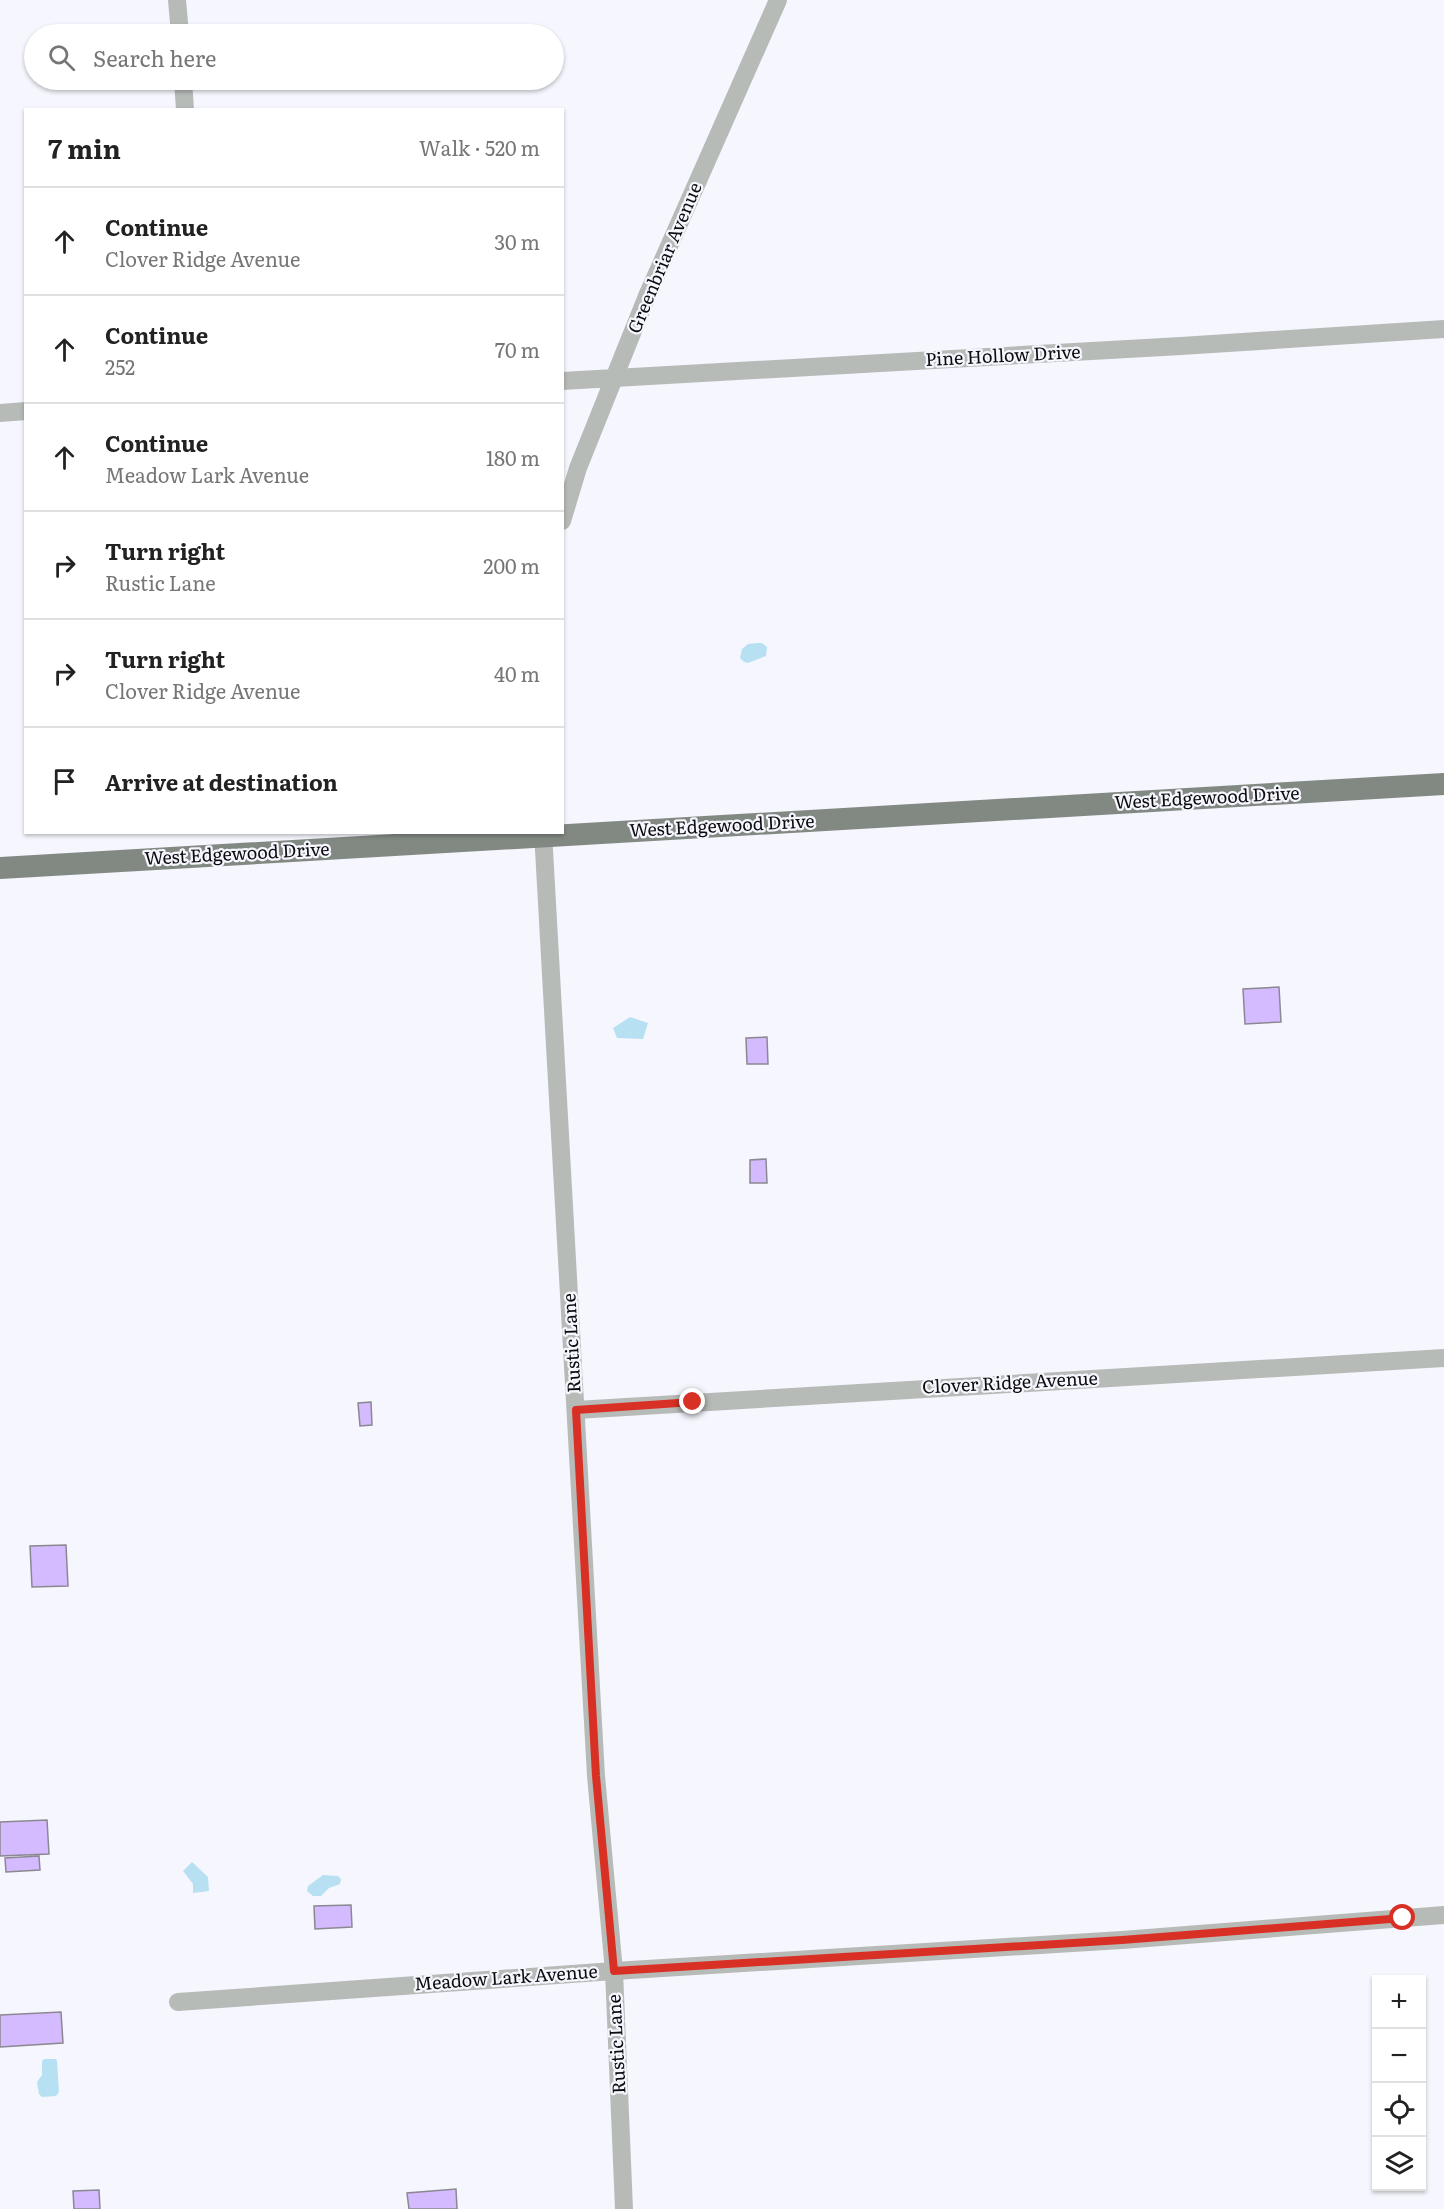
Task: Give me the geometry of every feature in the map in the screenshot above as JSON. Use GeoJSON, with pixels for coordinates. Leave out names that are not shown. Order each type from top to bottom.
{"type":"FeatureCollection","features":[{"type":"Feature","properties":{"kind":"main road","name":"West Edgewood Drive"},"geometry":{"type":"LineString","coordinates":[[564,834],[1444,784]]}},
{"type":"Feature","properties":{"kind":"main road","name":"West Edgewood Drive"},"geometry":{"type":"LineString","coordinates":[[0,868],[561,834]]}},
{"type":"Feature","properties":{"kind":"street"},"geometry":{"type":"LineString","coordinates":[[177,0],[179,24]]}},
{"type":"Feature","properties":{"kind":"street","name":"Greenbriar Avenue"},"geometry":{"type":"LineString","coordinates":[[564,514],[578,468],[647,296],[778,0]]}},
{"type":"Feature","properties":{"kind":"street"},"geometry":{"type":"LineString","coordinates":[[184,90],[185,108]]}},
{"type":"Feature","properties":{"kind":"street","name":"Pine Hollow Drive"},"geometry":{"type":"LineString","coordinates":[[564,381],[1181,346],[1444,328]]}},
{"type":"Feature","properties":{"kind":"street"},"geometry":{"type":"LineString","coordinates":[[0,413],[24,411]]}},
{"type":"Feature","properties":{"kind":"street","name":"Rustic Lane"},"geometry":{"type":"LineString","coordinates":[[543,835],[596,1776],[614,1971],[624,2209]]}},
{"type":"Feature","properties":{"kind":"street","name":"Clover Ridge Avenue"},"geometry":{"type":"LineString","coordinates":[[576,1410],[1444,1358]]}},
{"type":"Feature","properties":{"kind":"street","name":"Meadow Lark Avenue"},"geometry":{"type":"LineString","coordinates":[[178,2002],[614,1971],[1122,1940],[1444,1915]]}},
{"type":"Feature","properties":{"kind":"water"},"geometry":{"type":"Polygon","coordinates":[[[762,643],[767,647],[766,656],[748,663],[740,658],[742,649],[748,644],[762,643]]]}},
{"type":"Feature","properties":{"kind":"water"},"geometry":{"type":"Polygon","coordinates":[[[630,1017],[648,1023],[643,1039],[617,1038],[613,1028],[630,1017]]]}},
{"type":"Feature","properties":{"kind":"water"},"geometry":{"type":"Polygon","coordinates":[[[192,1862],[208,1877],[209,1891],[193,1893],[193,1884],[183,1871],[192,1862]]]}},
{"type":"Feature","properties":{"kind":"water"},"geometry":{"type":"Polygon","coordinates":[[[323,1875],[338,1876],[341,1879],[340,1884],[329,1888],[321,1896],[313,1896],[307,1891],[308,1886],[323,1875]]]}},
{"type":"Feature","properties":{"kind":"water"},"geometry":{"type":"Polygon","coordinates":[[[44,2059],[56,2059],[57,2061],[59,2092],[56,2096],[42,2097],[39,2094],[37,2082],[42,2075],[44,2059]]]}},
{"type":"Feature","properties":{"kind":"building"},"geometry":{"type":"Polygon","coordinates":[[[1279,987],[1281,1022],[1245,1024],[1243,989],[1279,987]]]}},
{"type":"Feature","properties":{"kind":"building"},"geometry":{"type":"Polygon","coordinates":[[[767,1037],[768,1064],[747,1064],[746,1038],[767,1037]]]}},
{"type":"Feature","properties":{"kind":"building"},"geometry":{"type":"Polygon","coordinates":[[[766,1159],[767,1183],[750,1183],[750,1160],[766,1159]]]}},
{"type":"Feature","properties":{"kind":"building"},"geometry":{"type":"Polygon","coordinates":[[[371,1402],[372,1425],[360,1426],[358,1403],[371,1402]]]}},
{"type":"Feature","properties":{"kind":"building"},"geometry":{"type":"Polygon","coordinates":[[[66,1545],[68,1586],[32,1587],[30,1546],[66,1545]]]}},
{"type":"Feature","properties":{"kind":"building"},"geometry":{"type":"Polygon","coordinates":[[[47,1820],[49,1854],[0,1856],[0,1822],[47,1820]]]}},
{"type":"Feature","properties":{"kind":"building"},"geometry":{"type":"Polygon","coordinates":[[[39,1856],[40,1870],[6,1872],[5,1858],[39,1856]]]}},
{"type":"Feature","properties":{"kind":"building"},"geometry":{"type":"Polygon","coordinates":[[[351,1905],[352,1927],[315,1929],[314,1906],[351,1905]]]}},
{"type":"Feature","properties":{"kind":"building"},"geometry":{"type":"Polygon","coordinates":[[[61,2012],[63,2043],[0,2047],[0,2015],[61,2012]]]}},
{"type":"Feature","properties":{"kind":"building"},"geometry":{"type":"Polygon","coordinates":[[[456,2189],[457,2209],[409,2209],[407,2193],[456,2189]]]}},
{"type":"Feature","properties":{"kind":"building"},"geometry":{"type":"Polygon","coordinates":[[[99,2190],[100,2209],[74,2209],[73,2191],[99,2190]]]}},
{"type":"Feature","properties":{"kind":"route"},"geometry":{"type":"LineString","coordinates":[[693,1402],[576,1410],[596,1776],[614,1971],[1122,1940],[1403,1918]]}}]}
